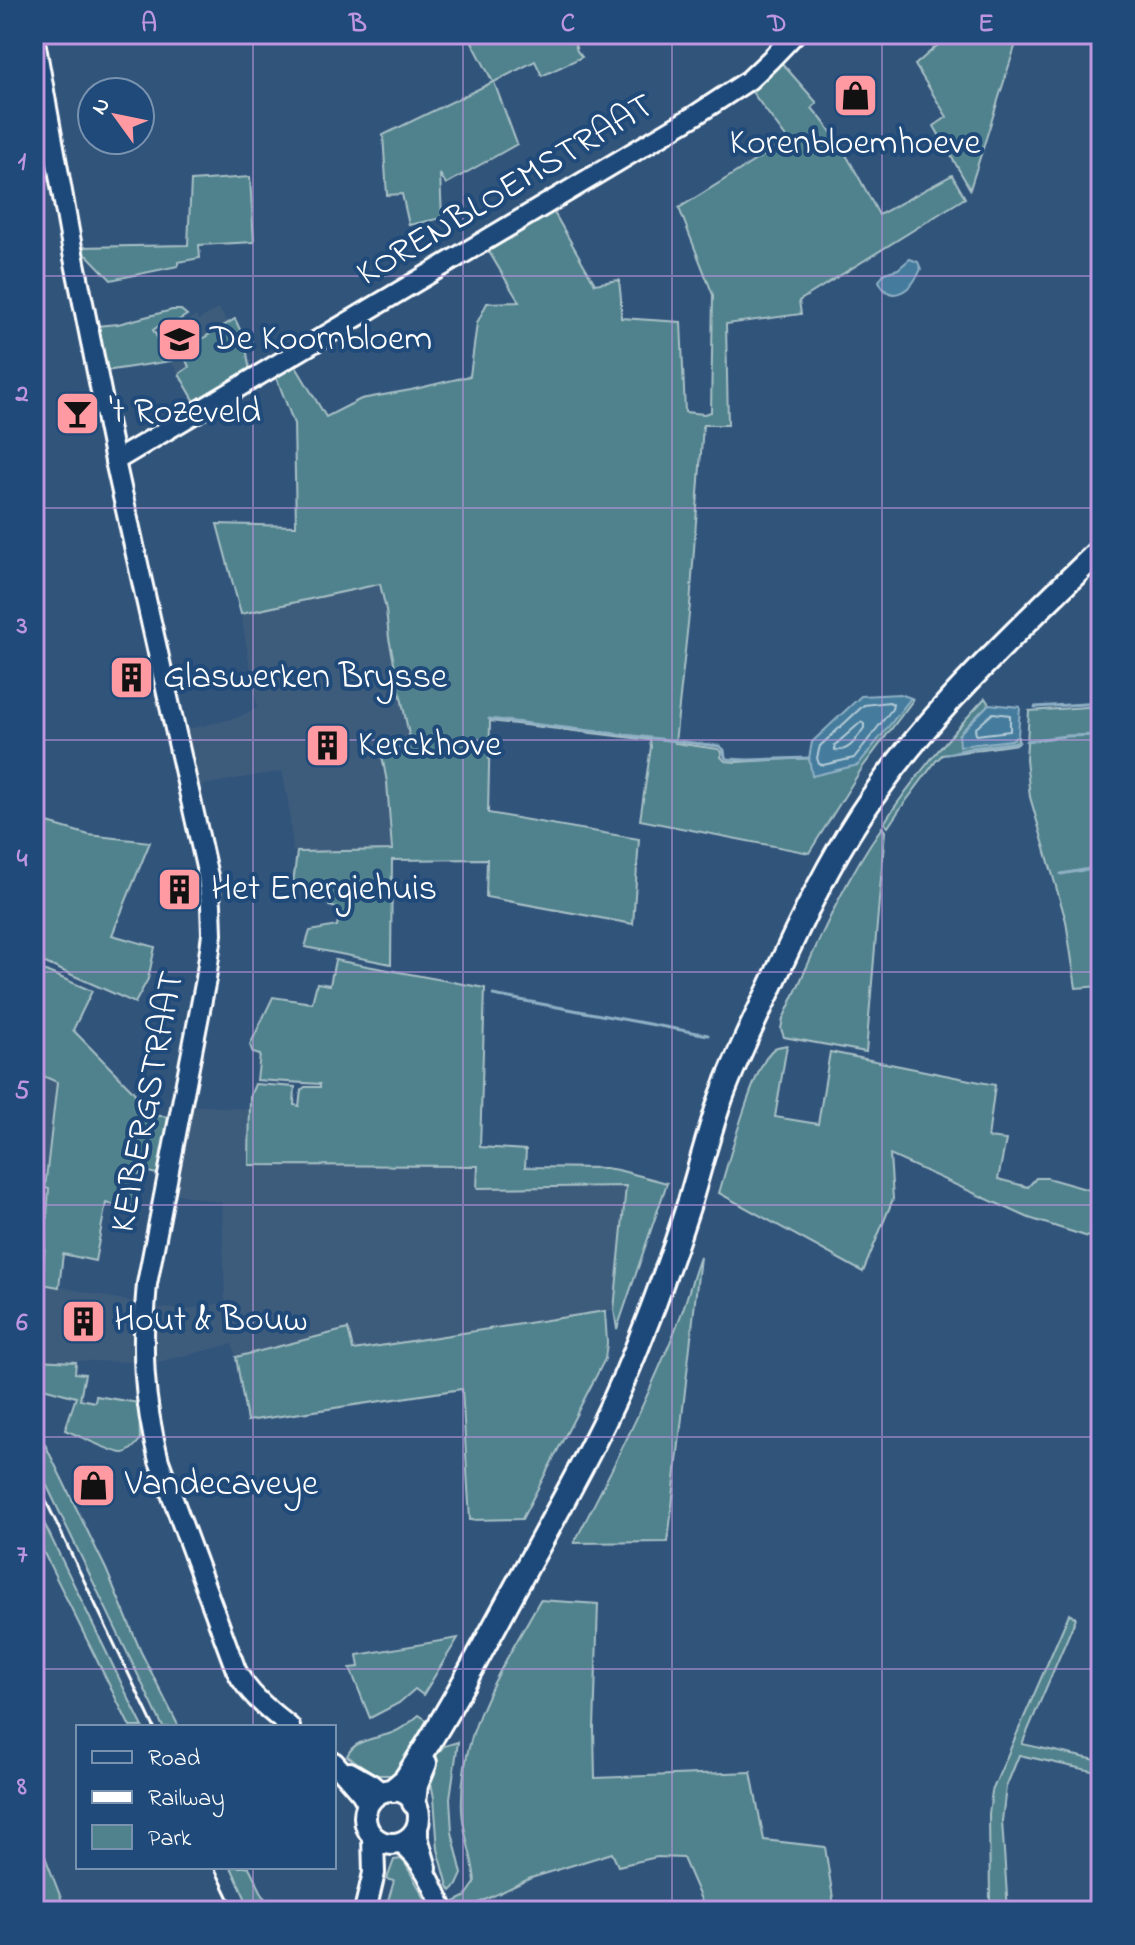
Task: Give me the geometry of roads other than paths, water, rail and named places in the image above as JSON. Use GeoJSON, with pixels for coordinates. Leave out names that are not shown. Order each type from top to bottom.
{"type":"FeatureCollection","features":[{"type":"Feature","properties":{"kind":"highway"},"geometry":{"type":"LineString","coordinates":[[380,1796],[405,1780],[456,1697],[575,1478],[635,1353],[668,1268],[708,1135],[742,1047],[811,900],[850,832],[924,729],[968,679],[1101,549]]}},
{"type":"Feature","properties":{"kind":"highway"},"geometry":{"type":"LineString","coordinates":[[416,1813],[416,1785],[456,1697]]}},
{"type":"Feature","properties":{"kind":"main road"},"geometry":{"type":"LineString","coordinates":[[401,1792],[416,1813],[414,1832],[408,1839],[388,1842],[368,1830],[365,1822],[365,1813],[380,1796],[401,1792]]}},
{"type":"Feature","properties":{"kind":"main road"},"geometry":{"type":"LineString","coordinates":[[365,1911],[374,1873],[383,1862],[388,1842]]}},
{"type":"Feature","properties":{"kind":"street","name":"KORENBLOEMSTRAAT"},"geometry":{"type":"LineString","coordinates":[[115,461],[694,116],[749,80],[795,34]]}},
{"type":"Feature","properties":{"kind":"street","name":"KEIBERGSTRAAT"},"geometry":{"type":"LineString","coordinates":[[34,35],[73,253],[115,461],[208,876],[211,905],[212,934],[206,979],[147,1284],[143,1328],[144,1381],[150,1426],[159,1461],[236,1670],[249,1690],[288,1725]]}},
{"type":"Feature","properties":{"kind":"street"},"geometry":{"type":"LineString","coordinates":[[337,1764],[371,1784],[380,1796]]}},
{"type":"Feature","properties":{"kind":"street"},"geometry":{"type":"LineString","coordinates":[[416,1813],[418,1837],[429,1879]]}},
{"type":"Feature","properties":{"kind":"street"},"geometry":{"type":"LineString","coordinates":[[388,1842],[408,1848],[429,1879],[444,1911]]}},
{"type":"Feature","properties":{"kind":"water"},"geometry":{"type":"Polygon","coordinates":[[[910,259],[918,262],[921,269],[908,288],[896,294],[884,289],[879,281],[884,273],[898,269],[910,259]]]}},
{"type":"Feature","properties":{"kind":"water"},"geometry":{"type":"Polygon","coordinates":[[[900,694],[911,698],[858,765],[812,776],[809,758],[812,742],[861,696],[900,694]]]}},
{"type":"Feature","properties":{"kind":"water"},"geometry":{"type":"Polygon","coordinates":[[[989,704],[1020,707],[1018,736],[1011,740],[960,746],[959,734],[989,704]]]}},
{"type":"Feature","properties":{"kind":"waterway"},"geometry":{"type":"LineString","coordinates":[[1035,707],[1101,703]]}},
{"type":"Feature","properties":{"kind":"waterway"},"geometry":{"type":"LineString","coordinates":[[489,719],[719,746],[727,759],[809,758]]}},
{"type":"Feature","properties":{"kind":"waterway"},"geometry":{"type":"LineString","coordinates":[[1026,741],[1101,735]]}},
{"type":"Feature","properties":{"kind":"waterway"},"geometry":{"type":"LineString","coordinates":[[947,754],[1019,742]]}},
{"type":"Feature","properties":{"kind":"waterway"},"geometry":{"type":"LineString","coordinates":[[1061,874],[1101,867]]}},
{"type":"Feature","properties":{"kind":"waterway"},"geometry":{"type":"LineString","coordinates":[[493,995],[708,1035]]}},
{"type":"Feature","properties":{"kind":"railway"},"geometry":{"type":"LineString","coordinates":[[34,1476],[153,1725]]}},
{"type":"Feature","properties":{"kind":"railway"},"geometry":{"type":"LineString","coordinates":[[215,1869],[235,1911]]}},
{"type":"Feature","properties":{"kind":"place","name":"Korenbloemhoeve"},"geometry":{"type":"Point","coordinates":[855,95]}},
{"type":"Feature","properties":{"kind":"place","name":"De Koornbloem"},"geometry":{"type":"Point","coordinates":[179,340]}},
{"type":"Feature","properties":{"kind":"place","name":"'t Rozeveld"},"geometry":{"type":"Point","coordinates":[78,413]}},
{"type":"Feature","properties":{"kind":"place","name":"Glaswerken Brysse"},"geometry":{"type":"Point","coordinates":[132,678]}},
{"type":"Feature","properties":{"kind":"place","name":"Kerckhove"},"geometry":{"type":"Point","coordinates":[327,746]}},
{"type":"Feature","properties":{"kind":"place","name":"Het Energiehuis"},"geometry":{"type":"Point","coordinates":[180,890]}},
{"type":"Feature","properties":{"kind":"place","name":"Hout & Bouw"},"geometry":{"type":"Point","coordinates":[83,1321]}},
{"type":"Feature","properties":{"kind":"place","name":"Vandecaveye"},"geometry":{"type":"Point","coordinates":[94,1485]}}]}
